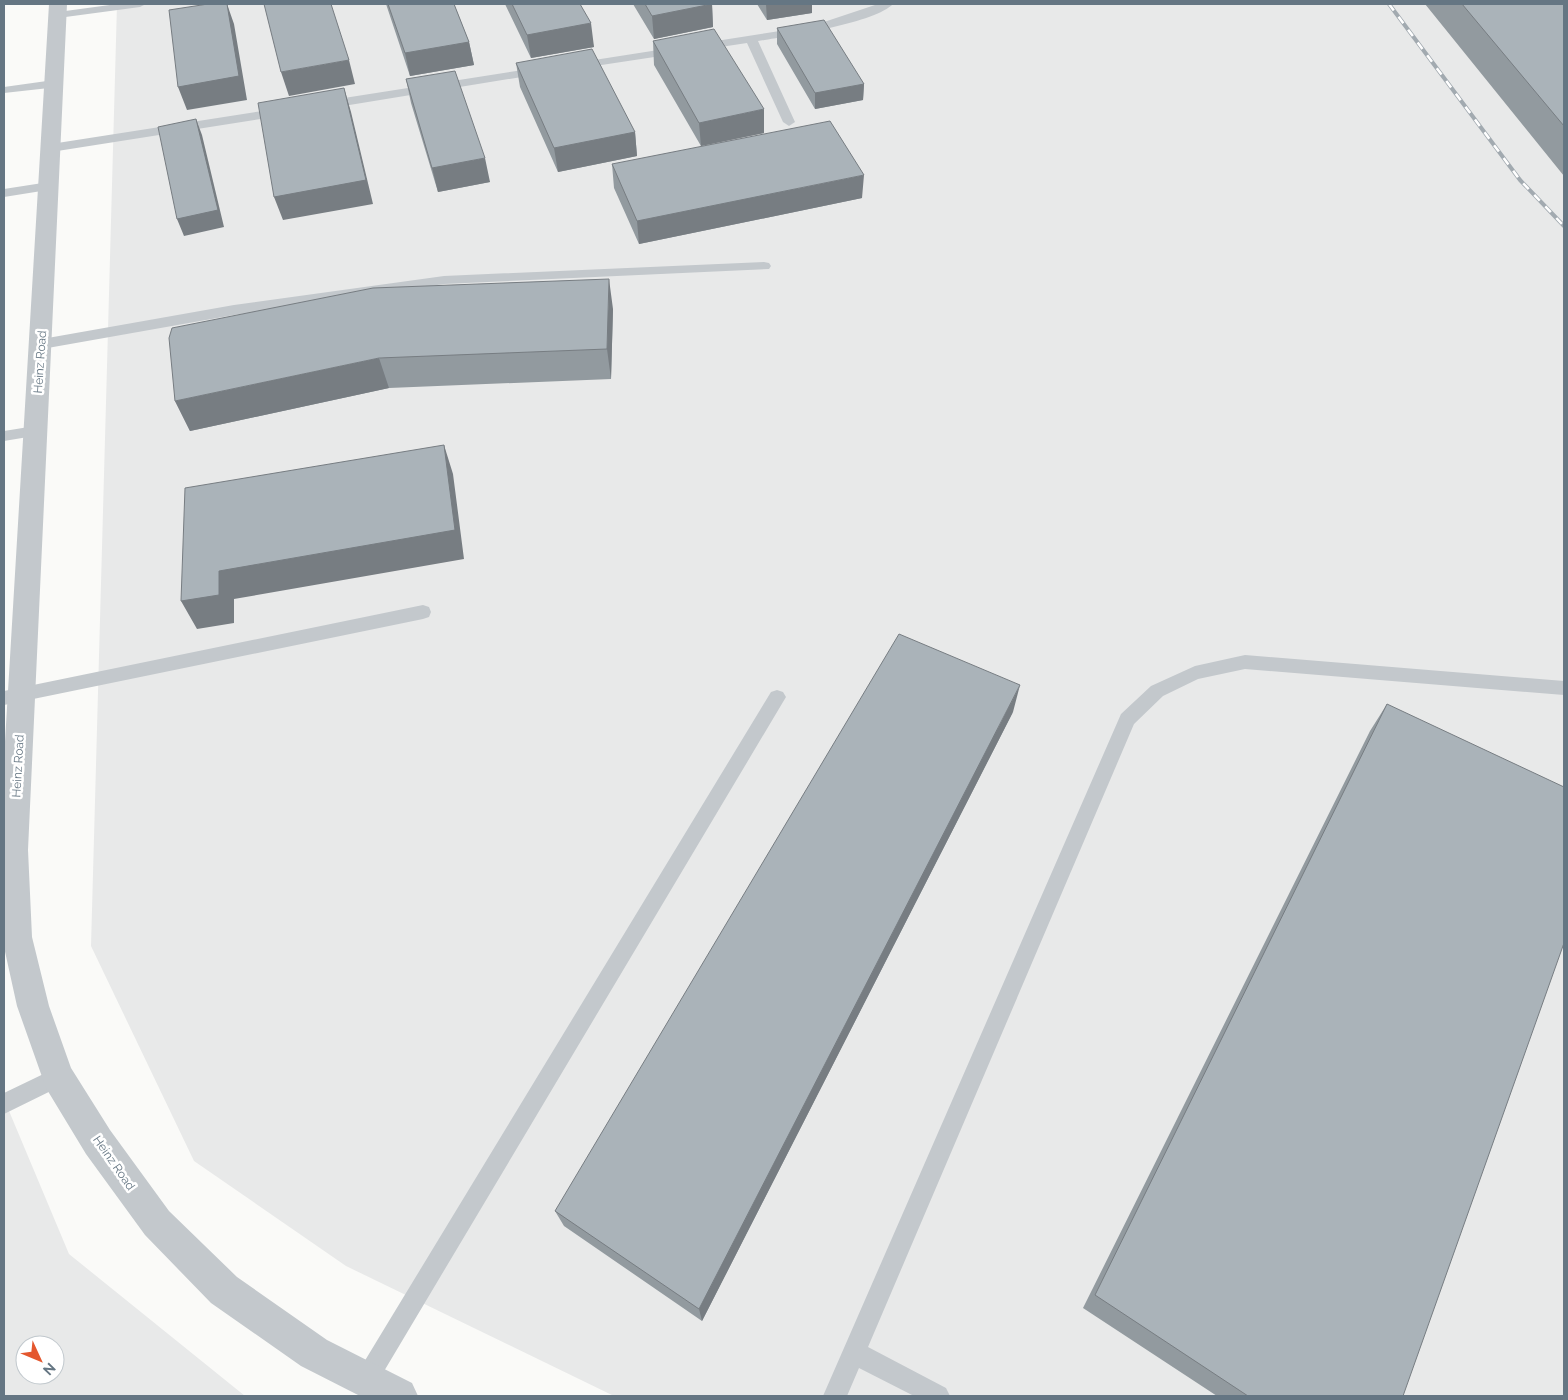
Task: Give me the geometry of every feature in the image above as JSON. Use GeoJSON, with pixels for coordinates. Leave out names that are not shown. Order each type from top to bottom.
{"type":"FeatureCollection","features":[{"type":"Feature","properties":{"kind":"street","name":"Heinz Road"},"geometry":{"type":"LineString","coordinates":[[58,9],[42,344],[13,696],[13,850],[17,937],[33,1006],[58,1077],[98,1142],[157,1223],[224,1290],[314,1353],[399,1396]]}},
{"type":"Feature","properties":{"kind":"lane"},"geometry":{"type":"LineString","coordinates":[[58,9],[140,4]]}},
{"type":"Feature","properties":{"kind":"lane"},"geometry":{"type":"LineString","coordinates":[[317,107],[813,29],[866,13],[887,4]]}},
{"type":"Feature","properties":{"kind":"lane"},"geometry":{"type":"LineString","coordinates":[[751,39],[789,122]]}},
{"type":"Feature","properties":{"kind":"lane"},"geometry":{"type":"LineString","coordinates":[[4,90],[54,84]]}},
{"type":"Feature","properties":{"kind":"lane"},"geometry":{"type":"LineString","coordinates":[[51,148],[297,110]]}},
{"type":"Feature","properties":{"kind":"lane"},"geometry":{"type":"LineString","coordinates":[[4,193],[49,186]]}},
{"type":"Feature","properties":{"kind":"lane"},"geometry":{"type":"LineString","coordinates":[[42,344],[234,310],[444,280],[764,266]]}},
{"type":"Feature","properties":{"kind":"lane"},"geometry":{"type":"LineString","coordinates":[[4,436],[35,430]]}},
{"type":"Feature","properties":{"kind":"lane"},"geometry":{"type":"LineString","coordinates":[[13,696],[423,612]]}},
{"type":"Feature","properties":{"kind":"lane"},"geometry":{"type":"LineString","coordinates":[[835,1396],[1127,719],[1157,691],[1195,673],[1246,662],[1564,688]]}},
{"type":"Feature","properties":{"kind":"lane"},"geometry":{"type":"LineString","coordinates":[[366,1380],[777,697]]}},
{"type":"Feature","properties":{"kind":"lane"},"geometry":{"type":"LineString","coordinates":[[4,1104],[58,1077]]}},
{"type":"Feature","properties":{"kind":"lane"},"geometry":{"type":"LineString","coordinates":[[854,1354],[938,1396]]}},
{"type":"Feature","properties":{"kind":"shaded area"},"geometry":{"type":"Polygon","coordinates":[[[117,4],[1564,4],[1564,1396],[614,1396],[346,1266],[194,1161],[91,946],[117,4]]]}},
{"type":"Feature","properties":{"kind":"shaded area"},"geometry":{"type":"Polygon","coordinates":[[[4,1099],[69,1254],[245,1396],[4,1396],[4,1099]]]}},
{"type":"Feature","properties":{"kind":"building"},"geometry":{"type":"Polygon","coordinates":[[[208,4],[227,4],[239,76],[178,87],[169,10],[208,4]]]}},
{"type":"Feature","properties":{"kind":"building"},"geometry":{"type":"Polygon","coordinates":[[[264,4],[331,4],[349,60],[281,72],[264,4]]]}},
{"type":"Feature","properties":{"kind":"building"},"geometry":{"type":"Polygon","coordinates":[[[388,4],[454,4],[469,42],[405,53],[388,4]]]}},
{"type":"Feature","properties":{"kind":"building"},"geometry":{"type":"Polygon","coordinates":[[[512,4],[580,4],[591,23],[527,35],[512,4]]]}},
{"type":"Feature","properties":{"kind":"building"},"geometry":{"type":"Polygon","coordinates":[[[645,4],[712,4],[652,16],[645,4]]]}},
{"type":"Feature","properties":{"kind":"building"},"geometry":{"type":"Polygon","coordinates":[[[1462,4],[1564,4],[1564,126],[1462,4]]]}},
{"type":"Feature","properties":{"kind":"building"},"geometry":{"type":"Polygon","coordinates":[[[824,20],[864,84],[815,93],[777,28],[824,20]]]}},
{"type":"Feature","properties":{"kind":"building"},"geometry":{"type":"Polygon","coordinates":[[[714,29],[764,109],[699,123],[653,41],[714,29]]]}},
{"type":"Feature","properties":{"kind":"building"},"geometry":{"type":"Polygon","coordinates":[[[592,49],[635,132],[554,148],[516,63],[592,49]]]}},
{"type":"Feature","properties":{"kind":"building"},"geometry":{"type":"Polygon","coordinates":[[[455,71],[485,158],[432,168],[406,79],[455,71]]]}},
{"type":"Feature","properties":{"kind":"building"},"geometry":{"type":"Polygon","coordinates":[[[344,88],[366,180],[274,197],[258,103],[344,88]]]}},
{"type":"Feature","properties":{"kind":"building"},"geometry":{"type":"Polygon","coordinates":[[[196,119],[218,210],[177,219],[158,127],[196,119]]]}},
{"type":"Feature","properties":{"kind":"building"},"geometry":{"type":"Polygon","coordinates":[[[830,121],[864,175],[637,221],[612,164],[830,121]]]}},
{"type":"Feature","properties":{"kind":"building"},"geometry":{"type":"Polygon","coordinates":[[[609,279],[607,349],[379,358],[175,401],[169,338],[172,328],[373,288],[609,279]]]}},
{"type":"Feature","properties":{"kind":"building"},"geometry":{"type":"Polygon","coordinates":[[[444,445],[455,530],[219,571],[219,595],[181,601],[185,488],[444,445]]]}},
{"type":"Feature","properties":{"kind":"building"},"geometry":{"type":"Polygon","coordinates":[[[899,634],[1020,685],[699,1309],[555,1211],[899,634]]]}},
{"type":"Feature","properties":{"kind":"building"},"geometry":{"type":"Polygon","coordinates":[[[1387,704],[1564,787],[1564,943],[1403,1396],[1248,1396],[1095,1295],[1387,704]]]}},
{"type":"Feature","properties":{"kind":"railway"},"geometry":{"type":"LineString","coordinates":[[1389,4],[1520,180],[1564,226]]}}]}
